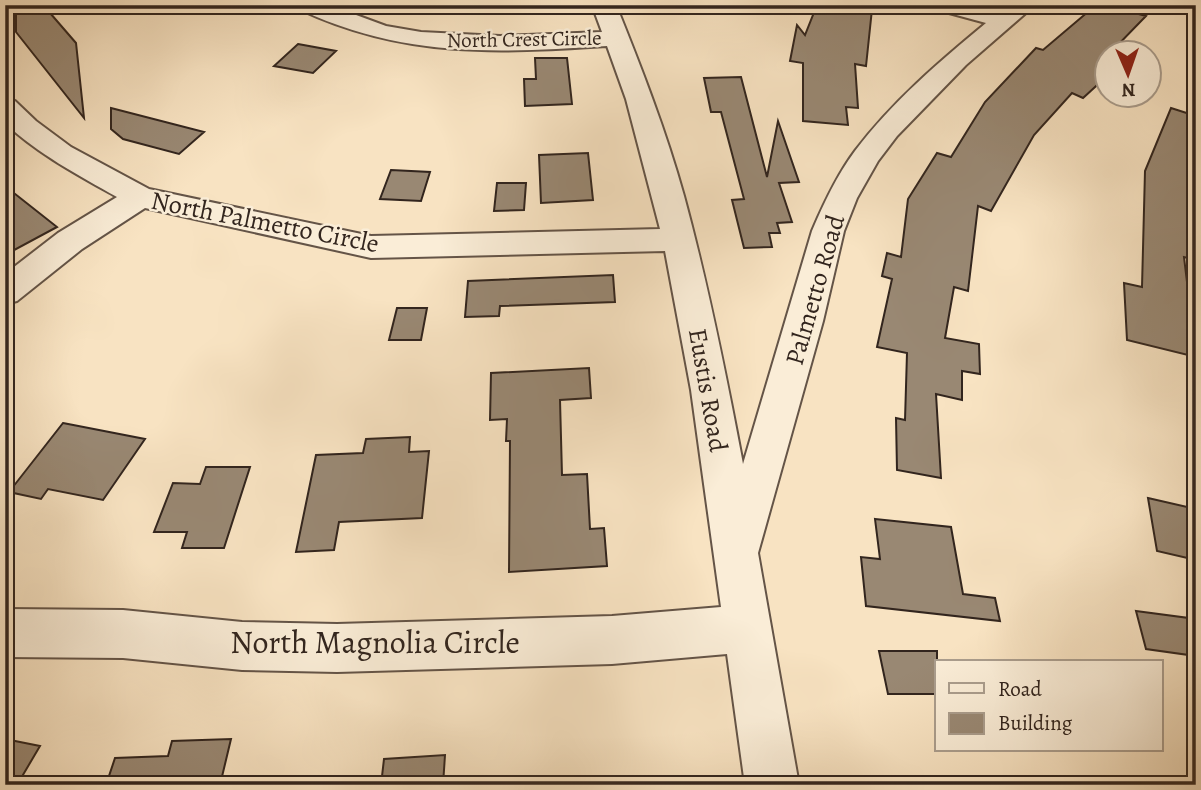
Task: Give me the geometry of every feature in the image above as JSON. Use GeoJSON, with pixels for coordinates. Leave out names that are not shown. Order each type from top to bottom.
{"type":"FeatureCollection","features":[{"type":"Feature","properties":{"kind":"street","name":"North Crest Circle"},"geometry":{"type":"LineString","coordinates":[[309,5],[364,27],[454,43],[549,42],[611,22]]}},
{"type":"Feature","properties":{"kind":"street"},"geometry":{"type":"LineString","coordinates":[[946,5],[1002,15]]}},
{"type":"Feature","properties":{"kind":"street","name":"Palmetto Road"},"geometry":{"type":"LineString","coordinates":[[736,557],[805,321],[828,231],[842,198],[865,158],[887,130],[1002,15]]}},
{"type":"Feature","properties":{"kind":"street","name":"Eustis Road"},"geometry":{"type":"LineString","coordinates":[[611,22],[658,155],[700,337],[772,785]]}},
{"type":"Feature","properties":{"kind":"street","name":"North Palmetto Circle"},"geometry":{"type":"LineString","coordinates":[[5,107],[26,127],[61,153],[140,197],[371,247],[679,240]]}},
{"type":"Feature","properties":{"kind":"street"},"geometry":{"type":"LineString","coordinates":[[5,292],[71,241],[140,197]]}},
{"type":"Feature","properties":{"kind":"street","name":"North Magnolia Circle"},"geometry":{"type":"LineString","coordinates":[[5,633],[123,634],[242,646],[337,648],[612,640],[746,629]]}},
{"type":"Feature","properties":{"kind":"building"},"geometry":{"type":"Polygon","coordinates":[[[817,5],[844,10],[846,5],[871,5],[866,66],[855,64],[858,108],[846,107],[848,125],[803,121],[803,63],[790,61],[797,25],[805,35],[817,5]]]}},
{"type":"Feature","properties":{"kind":"building"},"geometry":{"type":"Polygon","coordinates":[[[1096,5],[1137,5],[1131,12],[1146,16],[1125,38],[1092,38],[1092,90],[1083,98],[1072,93],[1034,135],[991,211],[978,206],[968,291],[954,287],[945,338],[979,344],[980,374],[962,371],[962,400],[936,394],[941,478],[897,470],[896,418],[905,420],[907,353],[877,347],[892,279],[882,276],[887,253],[901,257],[908,199],[937,153],[951,157],[985,102],[1036,48],[1043,50],[1096,5]]]}},
{"type":"Feature","properties":{"kind":"building"},"geometry":{"type":"Polygon","coordinates":[[[44,6],[76,43],[84,118],[16,32],[16,11],[44,6]]]}},
{"type":"Feature","properties":{"kind":"building"},"geometry":{"type":"Polygon","coordinates":[[[298,44],[336,51],[313,73],[274,66],[298,44]]]}},
{"type":"Feature","properties":{"kind":"building"},"geometry":{"type":"Polygon","coordinates":[[[535,58],[567,58],[572,104],[525,106],[524,79],[536,79],[535,58]]]}},
{"type":"Feature","properties":{"kind":"building"},"geometry":{"type":"Polygon","coordinates":[[[741,77],[767,177],[778,121],[799,182],[779,183],[792,222],[777,223],[780,233],[769,233],[772,247],[744,248],[732,200],[744,199],[721,112],[711,112],[704,78],[741,77]]]}},
{"type":"Feature","properties":{"kind":"building"},"geometry":{"type":"Polygon","coordinates":[[[111,108],[204,132],[179,154],[123,139],[111,129],[111,108]]]}},
{"type":"Feature","properties":{"kind":"building"},"geometry":{"type":"Polygon","coordinates":[[[1171,108],[1196,116],[1196,260],[1184,257],[1196,357],[1127,340],[1124,283],[1142,287],[1145,171],[1171,108]]]}},
{"type":"Feature","properties":{"kind":"building"},"geometry":{"type":"Polygon","coordinates":[[[588,153],[593,200],[541,203],[539,155],[588,153]]]}},
{"type":"Feature","properties":{"kind":"building"},"geometry":{"type":"Polygon","coordinates":[[[391,170],[430,172],[421,201],[380,199],[391,170]]]}},
{"type":"Feature","properties":{"kind":"building"},"geometry":{"type":"Polygon","coordinates":[[[497,183],[526,183],[524,210],[494,211],[497,183]]]}},
{"type":"Feature","properties":{"kind":"building"},"geometry":{"type":"Polygon","coordinates":[[[5,186],[57,227],[5,255],[5,186]]]}},
{"type":"Feature","properties":{"kind":"building"},"geometry":{"type":"Polygon","coordinates":[[[613,275],[615,302],[500,306],[499,316],[465,317],[468,281],[613,275]]]}},
{"type":"Feature","properties":{"kind":"building"},"geometry":{"type":"Polygon","coordinates":[[[397,308],[427,308],[421,340],[389,340],[397,308]]]}},
{"type":"Feature","properties":{"kind":"building"},"geometry":{"type":"Polygon","coordinates":[[[589,368],[591,398],[560,400],[562,475],[587,474],[590,529],[604,528],[607,566],[509,572],[510,441],[506,441],[507,419],[490,420],[491,373],[589,368]]]}},
{"type":"Feature","properties":{"kind":"building"},"geometry":{"type":"Polygon","coordinates":[[[63,423],[145,439],[103,500],[48,489],[41,499],[9,492],[63,423]]]}},
{"type":"Feature","properties":{"kind":"building"},"geometry":{"type":"Polygon","coordinates":[[[410,437],[409,452],[429,451],[422,518],[339,522],[334,550],[296,552],[316,455],[363,453],[366,439],[410,437]]]}},
{"type":"Feature","properties":{"kind":"building"},"geometry":{"type":"Polygon","coordinates":[[[206,467],[250,467],[224,548],[182,548],[187,532],[154,532],[173,483],[200,484],[206,467]]]}},
{"type":"Feature","properties":{"kind":"building"},"geometry":{"type":"Polygon","coordinates":[[[1148,498],[1196,509],[1196,560],[1157,551],[1148,498]]]}},
{"type":"Feature","properties":{"kind":"building"},"geometry":{"type":"Polygon","coordinates":[[[875,519],[951,527],[963,594],[995,598],[1000,621],[866,606],[861,557],[880,559],[875,519]]]}},
{"type":"Feature","properties":{"kind":"building"},"geometry":{"type":"Polygon","coordinates":[[[1136,611],[1196,619],[1196,656],[1146,649],[1136,611]]]}},
{"type":"Feature","properties":{"kind":"building"},"geometry":{"type":"Polygon","coordinates":[[[879,651],[937,651],[935,694],[888,694],[879,651]]]}},
{"type":"Feature","properties":{"kind":"building"},"geometry":{"type":"Polygon","coordinates":[[[5,739],[40,746],[17,785],[5,785],[5,739]]]}},
{"type":"Feature","properties":{"kind":"building"},"geometry":{"type":"Polygon","coordinates":[[[231,739],[220,785],[106,785],[115,758],[168,756],[172,741],[231,739]]]}},
{"type":"Feature","properties":{"kind":"building"},"geometry":{"type":"Polygon","coordinates":[[[445,755],[443,785],[381,785],[384,759],[445,755]]]}}]}
